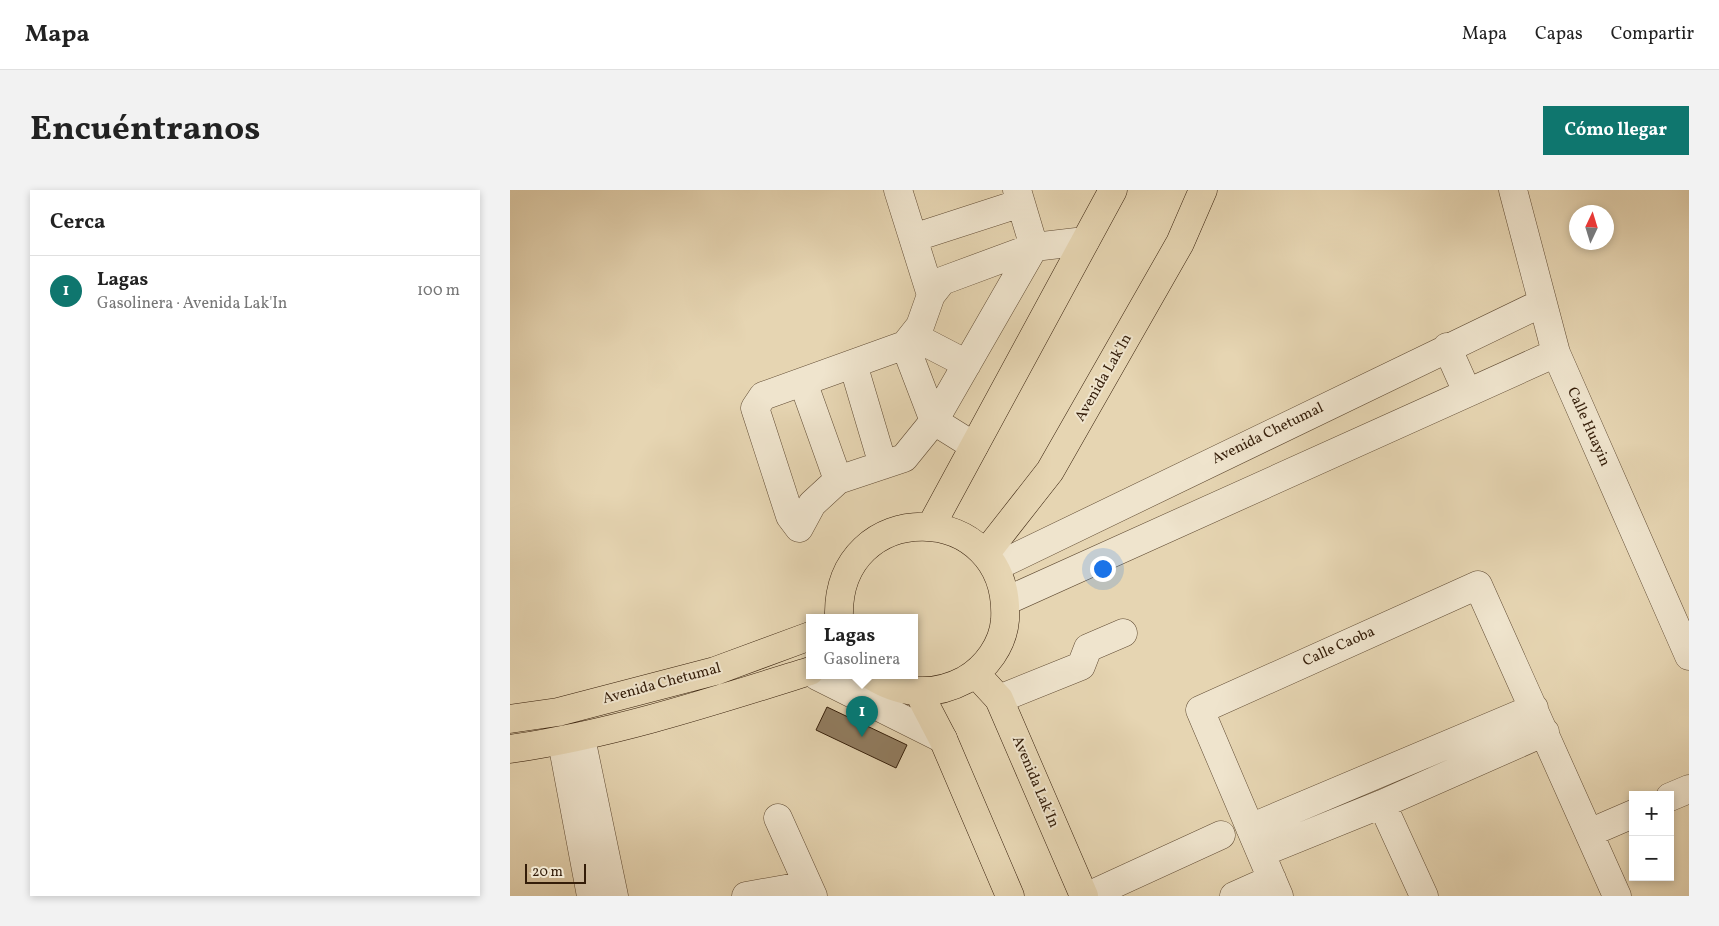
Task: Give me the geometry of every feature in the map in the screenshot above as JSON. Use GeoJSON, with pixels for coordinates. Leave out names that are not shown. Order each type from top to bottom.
{"type":"FeatureCollection","features":[{"type":"Feature","properties":{"kind":"main road"},"geometry":{"type":"LineString","coordinates":[[931,526],[1113,190]]}},
{"type":"Feature","properties":{"kind":"main road","name":"Avenida Lak'In"},"geometry":{"type":"LineString","coordinates":[[990,561],[1050,472],[1180,243],[1203,190]]}},
{"type":"Feature","properties":{"kind":"main road"},"geometry":{"type":"LineString","coordinates":[[840,614],[839,599],[846,574],[860,553],[881,537],[905,528],[931,526],[961,535],[990,561],[1006,601],[1004,628],[994,653],[976,674],[949,688],[919,693],[894,688],[878,679]]}},
{"type":"Feature","properties":{"kind":"main road","name":"Avenida Chetumal"},"geometry":{"type":"LineString","coordinates":[[510,719],[558,712],[715,671],[806,637]]}},
{"type":"Feature","properties":{"kind":"main road","name":"Avenida Chetumal"},"geometry":{"type":"LineString","coordinates":[[510,750],[571,740],[691,708],[806,673]]}},
{"type":"Feature","properties":{"kind":"main road","name":"Avenida Lak'In"},"geometry":{"type":"LineString","coordinates":[[976,674],[999,699],[1086,896]]}},
{"type":"Feature","properties":{"kind":"main road"},"geometry":{"type":"LineString","coordinates":[[919,693],[943,739],[1010,896]]}},
{"type":"Feature","properties":{"kind":"street"},"geometry":{"type":"LineString","coordinates":[[898,190],[931,295]]}},
{"type":"Feature","properties":{"kind":"street","name":"Calle Huayin"},"geometry":{"type":"LineString","coordinates":[[1514,190],[1556,353],[1687,643]]}},
{"type":"Feature","properties":{"kind":"street"},"geometry":{"type":"LineString","coordinates":[[913,238],[1019,196],[1034,248],[934,422],[904,458],[838,480],[812,504],[799,528],[790,516],[755,408],[763,396],[853,364],[909,340],[920,326],[931,295],[942,281],[1034,248],[1085,241]]}},
{"type":"Feature","properties":{"kind":"street","name":"Avenida Chetumal"},"geometry":{"type":"LineString","coordinates":[[990,561],[1542,303]]}},
{"type":"Feature","properties":{"kind":"street"},"geometry":{"type":"LineString","coordinates":[[909,340],[967,364]]}},
{"type":"Feature","properties":{"kind":"street"},"geometry":{"type":"LineString","coordinates":[[909,340],[934,422],[974,446]]}},
{"type":"Feature","properties":{"kind":"street"},"geometry":{"type":"LineString","coordinates":[[1447,347],[1467,392]]}},
{"type":"Feature","properties":{"kind":"street"},"geometry":{"type":"LineString","coordinates":[[1006,601],[1556,353]]}},
{"type":"Feature","properties":{"kind":"street"},"geometry":{"type":"LineString","coordinates":[[853,364],[883,465]]}},
{"type":"Feature","properties":{"kind":"street"},"geometry":{"type":"LineString","coordinates":[[803,382],[838,480]]}},
{"type":"Feature","properties":{"kind":"street","name":"Calle Caoba"},"geometry":{"type":"LineString","coordinates":[[1250,828],[1200,710],[1478,584],[1540,720]]}},
{"type":"Feature","properties":{"kind":"street"},"geometry":{"type":"LineString","coordinates":[[999,699],[1081,666],[1088,648],[1123,633]]}},
{"type":"Feature","properties":{"kind":"street"},"geometry":{"type":"LineString","coordinates":[[823,679],[943,739]]}},
{"type":"Feature","properties":{"kind":"street"},"geometry":{"type":"LineString","coordinates":[[1261,853],[1382,804],[1540,720]]}},
{"type":"Feature","properties":{"kind":"street"},"geometry":{"type":"LineString","coordinates":[[1234,896],[1276,888],[1250,828],[1540,720]]}},
{"type":"Feature","properties":{"kind":"street"},"geometry":{"type":"LineString","coordinates":[[1540,720],[1617,896]]}},
{"type":"Feature","properties":{"kind":"street"},"geometry":{"type":"LineString","coordinates":[[571,740],[591,896]]}},
{"type":"Feature","properties":{"kind":"street"},"geometry":{"type":"LineString","coordinates":[[571,740],[614,896]]}},
{"type":"Feature","properties":{"kind":"street"},"geometry":{"type":"LineString","coordinates":[[1674,795],[1689,789]]}},
{"type":"Feature","properties":{"kind":"street"},"geometry":{"type":"LineString","coordinates":[[1382,804],[1424,896]]}},
{"type":"Feature","properties":{"kind":"street"},"geometry":{"type":"LineString","coordinates":[[1589,833],[1629,816]]}},
{"type":"Feature","properties":{"kind":"street"},"geometry":{"type":"LineString","coordinates":[[746,896],[810,890],[778,818]]}},
{"type":"Feature","properties":{"kind":"street"},"geometry":{"type":"LineString","coordinates":[[1086,896],[1222,835]]}},
{"type":"Feature","properties":{"kind":"building"},"geometry":{"type":"Polygon","coordinates":[[[827,707],[907,745],[896,768],[816,730],[827,707]]]}},
{"type":"Feature","properties":{"kind":"place","name":"Lagas"},"geometry":{"type":"Point","coordinates":[862,737]}}]}
